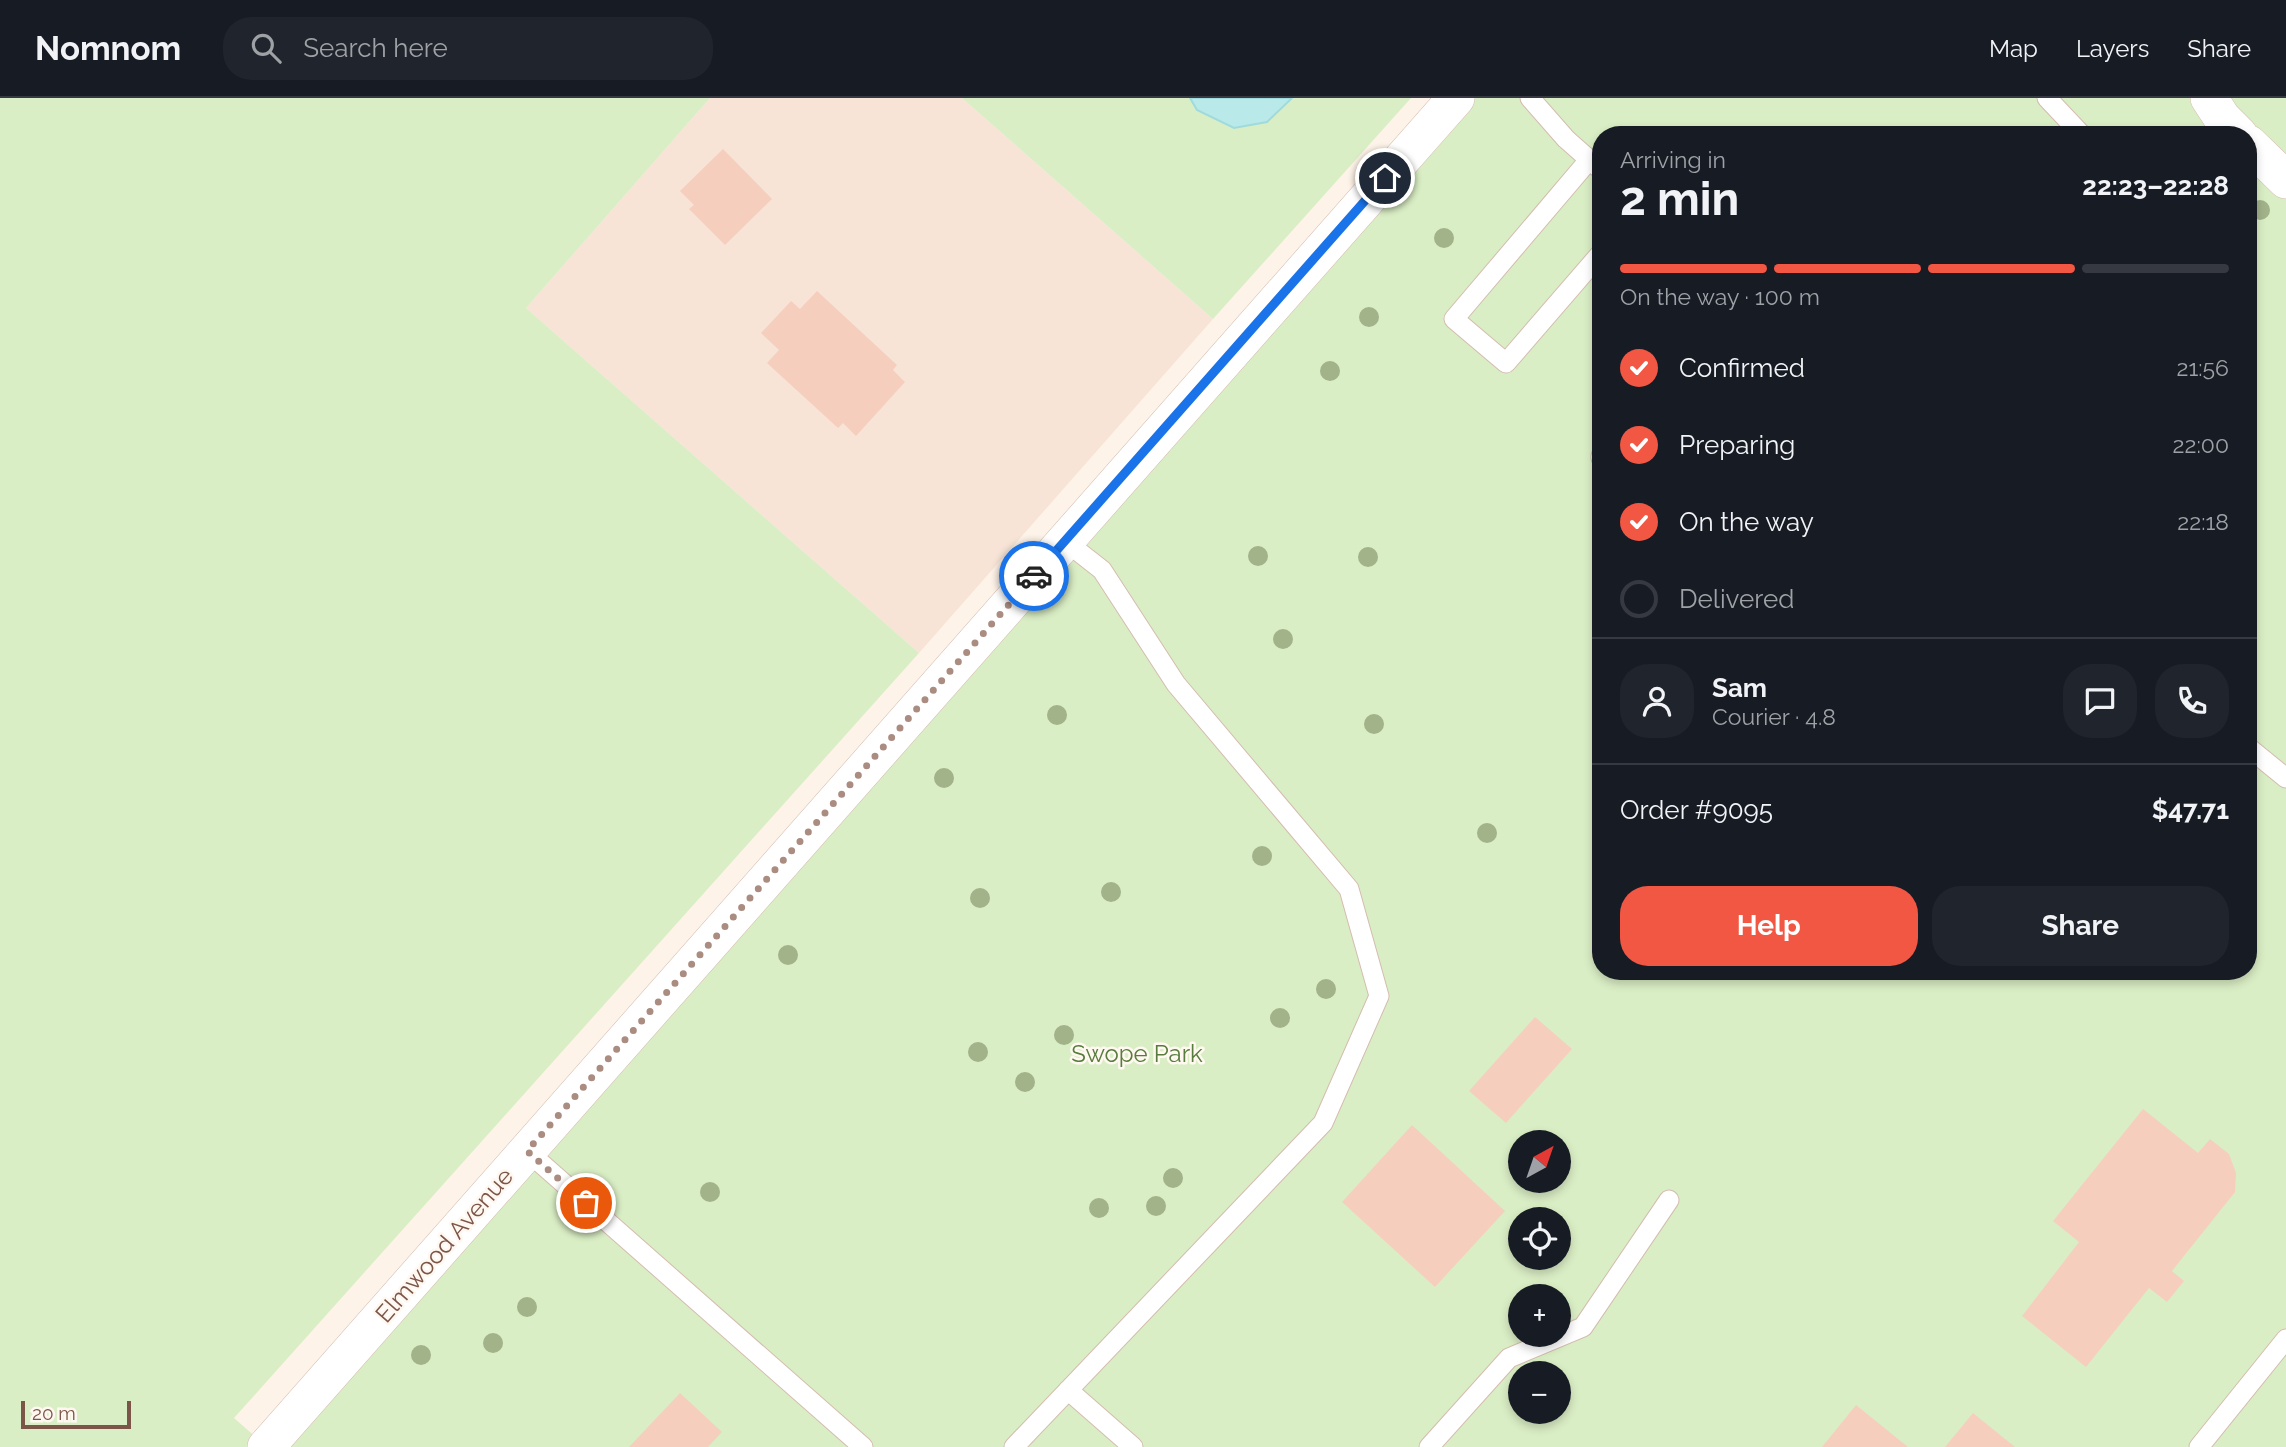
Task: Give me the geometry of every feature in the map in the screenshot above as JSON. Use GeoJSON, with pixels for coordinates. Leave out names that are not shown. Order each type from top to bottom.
{"type":"FeatureCollection","features":[{"type":"Feature","properties":{"kind":"street","name":"Elmwood Avenue"},"geometry":{"type":"LineString","coordinates":[[266,1447],[1456,98]]}},
{"type":"Feature","properties":{"kind":"street"},"geometry":{"type":"LineString","coordinates":[[2209,98],[2229,126]]}},
{"type":"Feature","properties":{"kind":"street"},"geometry":{"type":"LineString","coordinates":[[2257,154],[2286,180]]}},
{"type":"Feature","properties":{"kind":"lane"},"geometry":{"type":"LineString","coordinates":[[1530,98],[1566,139],[1592,162]]}},
{"type":"Feature","properties":{"kind":"lane"},"geometry":{"type":"LineString","coordinates":[[2047,98],[2073,126]]}},
{"type":"Feature","properties":{"kind":"lane"},"geometry":{"type":"LineString","coordinates":[[1592,168],[1454,319],[1506,363],[1592,263]]}},
{"type":"Feature","properties":{"kind":"lane"},"geometry":{"type":"LineString","coordinates":[[1014,1447],[1323,1122],[1379,996],[1349,889],[1176,684],[1102,570],[1065,541]]}},
{"type":"Feature","properties":{"kind":"lane"},"geometry":{"type":"LineString","coordinates":[[2257,754],[2286,778]]}},
{"type":"Feature","properties":{"kind":"lane"},"geometry":{"type":"LineString","coordinates":[[527,1151],[863,1447]]}},
{"type":"Feature","properties":{"kind":"lane"},"geometry":{"type":"LineString","coordinates":[[1429,1447],[1509,1358],[1583,1327],[1668,1200]]}},
{"type":"Feature","properties":{"kind":"lane"},"geometry":{"type":"LineString","coordinates":[[2199,1447],[2286,1339]]}},
{"type":"Feature","properties":{"kind":"lane"},"geometry":{"type":"LineString","coordinates":[[1068,1390],[1133,1447]]}},
{"type":"Feature","properties":{"kind":"shaded area"},"geometry":{"type":"Polygon","coordinates":[[[710,98],[962,98],[1213,319],[919,653],[526,308],[710,98]]]}},
{"type":"Feature","properties":{"kind":"green space","name":"Swope Park"},"geometry":{"type":"Polygon","coordinates":[[[0,98],[710,98],[526,308],[919,653],[234,1418],[266,1446],[1456,98],[2286,98],[2286,1447],[0,1447],[0,98]]]}},
{"type":"Feature","properties":{"kind":"green space"},"geometry":{"type":"Polygon","coordinates":[[[962,98],[1411,98],[1213,319],[962,98]]]}},
{"type":"Feature","properties":{"kind":"water"},"geometry":{"type":"Polygon","coordinates":[[[1190,98],[1292,98],[1267,122],[1234,128],[1197,110],[1190,98]]]}},
{"type":"Feature","properties":{"kind":"building"},"geometry":{"type":"Polygon","coordinates":[[[723,149],[772,199],[725,245],[689,209],[694,205],[680,191],[723,149]]]}},
{"type":"Feature","properties":{"kind":"building"},"geometry":{"type":"Polygon","coordinates":[[[817,291],[897,365],[893,370],[905,382],[856,436],[843,423],[838,428],[767,363],[779,350],[761,333],[791,301],[800,309],[817,291]]]}},
{"type":"Feature","properties":{"kind":"building"},"geometry":{"type":"Polygon","coordinates":[[[1535,1017],[1572,1049],[1506,1123],[1469,1091],[1535,1017]]]}},
{"type":"Feature","properties":{"kind":"building"},"geometry":{"type":"Polygon","coordinates":[[[2143,1109],[2198,1153],[2210,1139],[2229,1154],[2236,1173],[2235,1192],[2172,1271],[2184,1281],[2167,1302],[2149,1288],[2086,1367],[2022,1316],[2079,1242],[2053,1221],[2143,1109]]]}},
{"type":"Feature","properties":{"kind":"building"},"geometry":{"type":"Polygon","coordinates":[[[1412,1125],[1505,1211],[1435,1287],[1342,1202],[1412,1125]]]}},
{"type":"Feature","properties":{"kind":"building"},"geometry":{"type":"Polygon","coordinates":[[[680,1393],[722,1432],[708,1447],[629,1447],[680,1393]]]}},
{"type":"Feature","properties":{"kind":"building"},"geometry":{"type":"Polygon","coordinates":[[[1856,1405],[1908,1447],[1822,1447],[1856,1405]]]}},
{"type":"Feature","properties":{"kind":"building"},"geometry":{"type":"Polygon","coordinates":[[[1973,1413],[2015,1447],[1945,1447],[1973,1413]]]}},
{"type":"Feature","properties":{"kind":"way so far"},"geometry":{"type":"LineString","coordinates":[[586,1203],[527,1151],[1034,576]]}},
{"type":"Feature","properties":{"kind":"route"},"geometry":{"type":"LineString","coordinates":[[1034,576],[1385,178]]}}]}
